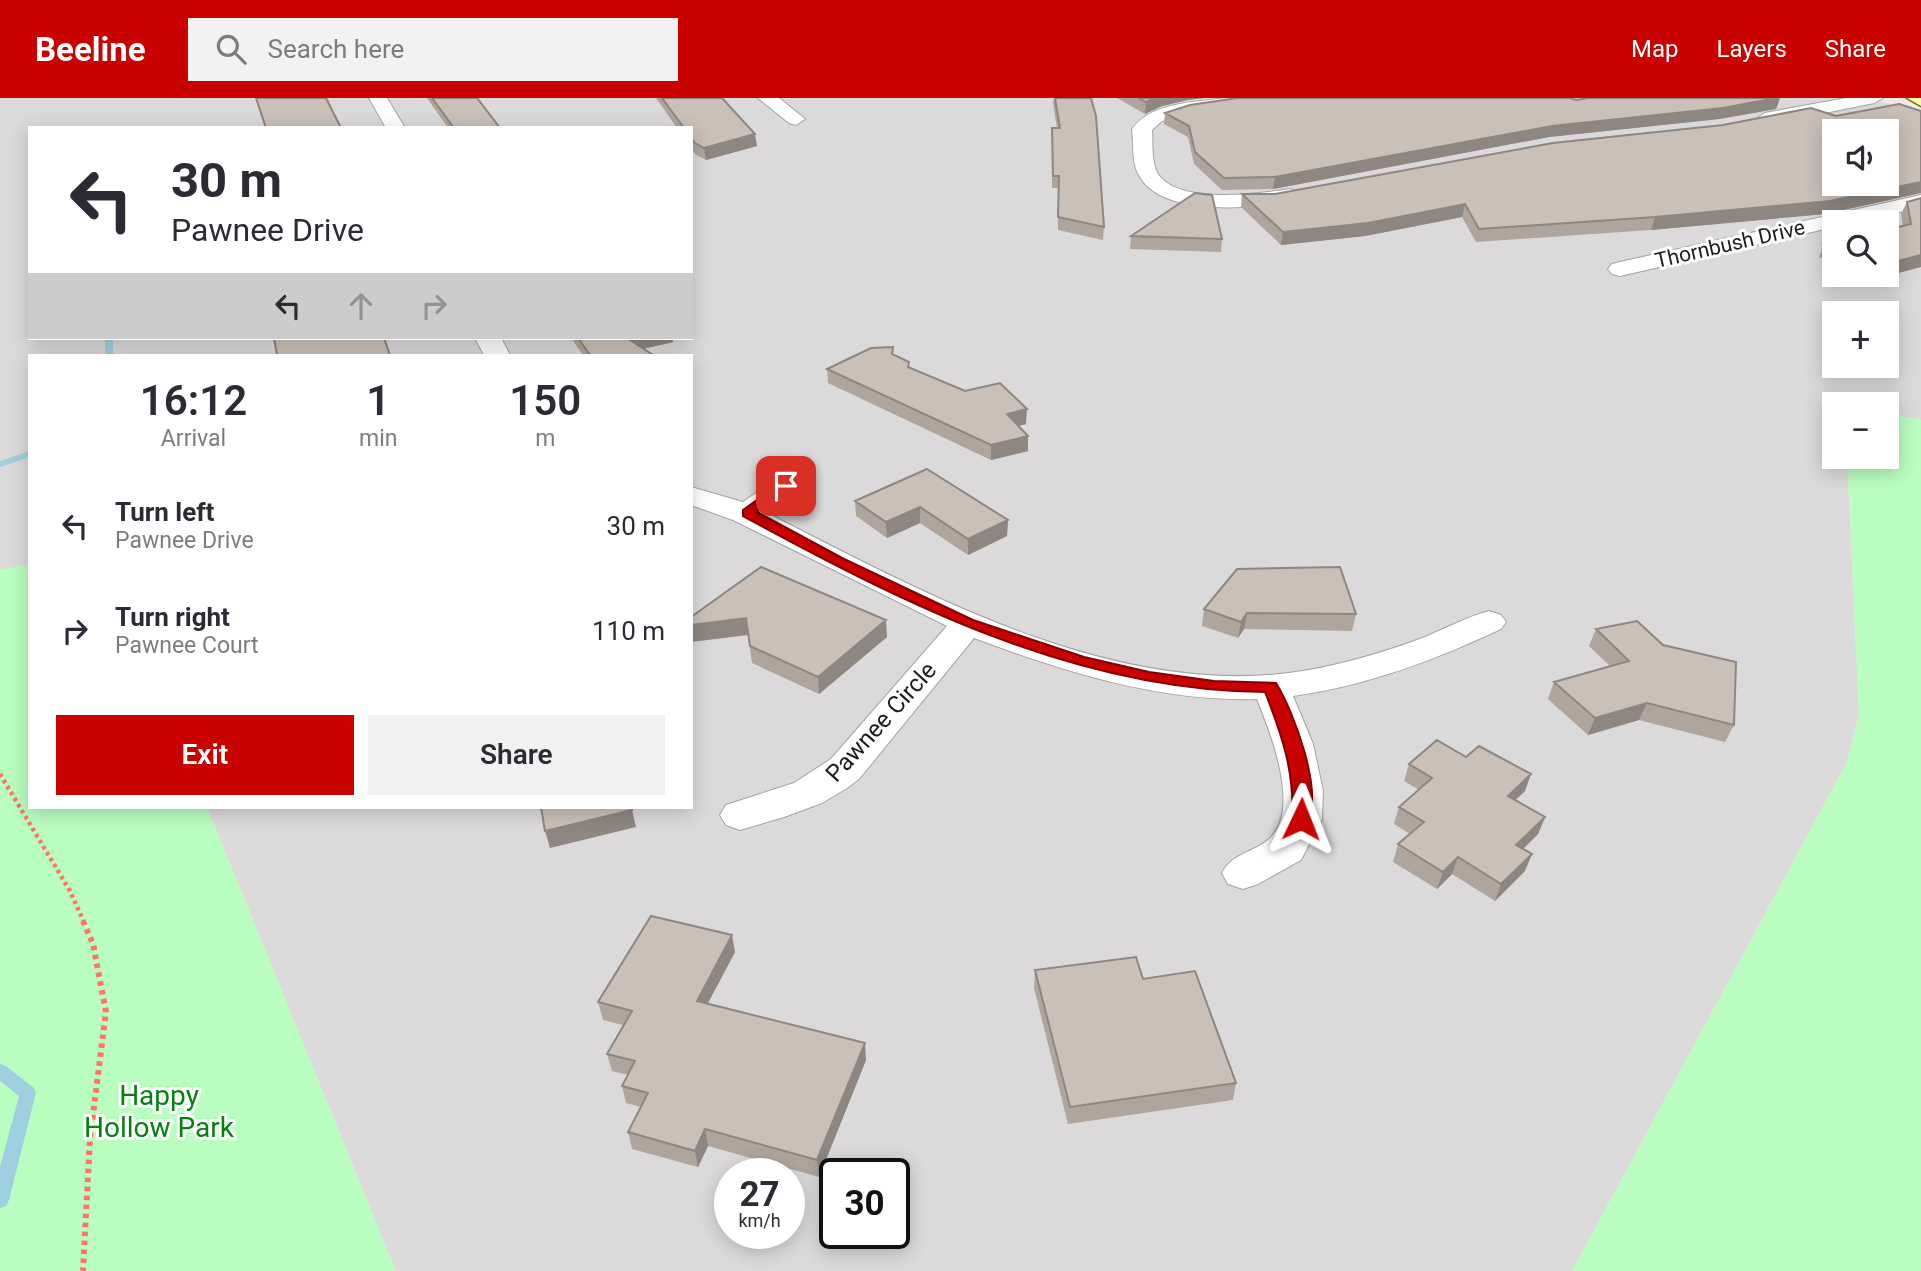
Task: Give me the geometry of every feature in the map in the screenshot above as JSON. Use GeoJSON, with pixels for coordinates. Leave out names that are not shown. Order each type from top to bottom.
{"type":"FeatureCollection","features":[{"type":"Feature","properties":{"kind":"main road"},"geometry":{"type":"LineString","coordinates":[[1916,98],[1921,100]]}},
{"type":"Feature","properties":{"kind":"street"},"geometry":{"type":"LineString","coordinates":[[378,98],[395,126]]}},
{"type":"Feature","properties":{"kind":"street"},"geometry":{"type":"LineString","coordinates":[[767,98],[796,120]]}},
{"type":"Feature","properties":{"kind":"street"},"geometry":{"type":"LineString","coordinates":[[1262,98],[1169,112],[1147,122],[1142,129],[1146,170],[1151,180],[1181,194],[1224,201],[1273,198],[1312,190]]}},
{"type":"Feature","properties":{"kind":"street"},"geometry":{"type":"LineString","coordinates":[[1745,123],[1874,98]]}},
{"type":"Feature","properties":{"kind":"street","name":"Thornbush Drive"},"geometry":{"type":"LineString","coordinates":[[1620,269],[1921,201]]}},
{"type":"Feature","properties":{"kind":"street"},"geometry":{"type":"LineString","coordinates":[[747,513],[786,486]]}},
{"type":"Feature","properties":{"kind":"street"},"geometry":{"type":"LineString","coordinates":[[693,497],[747,513],[827,556],[968,623],[1080,661],[1149,677],[1214,687],[1271,687],[1389,665],[1489,622]]}},
{"type":"Feature","properties":{"kind":"street","name":"Pawnee Circle"},"geometry":{"type":"LineString","coordinates":[[740,815],[789,802],[821,789],[845,769],[968,623]]}},
{"type":"Feature","properties":{"kind":"street"},"geometry":{"type":"LineString","coordinates":[[1243,873],[1286,849],[1301,819],[1303,791],[1294,744],[1271,687]]}},
{"type":"Feature","properties":{"kind":"path"},"geometry":{"type":"LineString","coordinates":[[0,774],[70,891],[93,944],[106,1012],[90,1138],[83,1271]]}},
{"type":"Feature","properties":{"kind":"shaded area"},"geometry":{"type":"Polygon","coordinates":[[[0,98],[1870,98],[1921,114],[1921,420],[1899,416],[1899,392],[1822,392],[1822,469],[1848,469],[1859,714],[1846,764],[1572,1271],[396,1271],[208,809],[693,809],[693,354],[28,354],[28,564],[0,570],[0,98]]]}},
{"type":"Feature","properties":{"kind":"green space"},"geometry":{"type":"Polygon","coordinates":[[[1899,416],[1921,420],[1921,1271],[1572,1271],[1846,764],[1859,714],[1848,469],[1899,469],[1899,416]]]}},
{"type":"Feature","properties":{"kind":"green space","name":"Happy Hollow Park"},"geometry":{"type":"Polygon","coordinates":[[[28,564],[28,809],[208,809],[396,1271],[0,1271],[0,570],[28,564]]]}},
{"type":"Feature","properties":{"kind":"building"},"geometry":{"type":"Polygon","coordinates":[[[256,98],[326,98],[340,126],[265,126],[256,98]]]}},
{"type":"Feature","properties":{"kind":"building"},"geometry":{"type":"Polygon","coordinates":[[[432,98],[477,98],[498,126],[453,126],[432,98]]]}},
{"type":"Feature","properties":{"kind":"building"},"geometry":{"type":"Polygon","coordinates":[[[662,98],[722,98],[755,134],[704,148],[693,140],[693,126],[683,126],[662,98]]]}},
{"type":"Feature","properties":{"kind":"building"},"geometry":{"type":"Polygon","coordinates":[[[1055,98],[1091,98],[1096,116],[1104,227],[1058,217],[1059,176],[1053,176],[1052,128],[1060,128],[1055,98]]]}},
{"type":"Feature","properties":{"kind":"building"},"geometry":{"type":"Polygon","coordinates":[[[1138,98],[1155,98],[1146,102],[1138,98]]]}},
{"type":"Feature","properties":{"kind":"building"},"geometry":{"type":"Polygon","coordinates":[[[1237,98],[1776,98],[1723,108],[1552,126],[1275,177],[1224,178],[1195,152],[1189,126],[1165,113],[1190,105],[1237,98]]]}},
{"type":"Feature","properties":{"kind":"building"},"geometry":{"type":"Polygon","coordinates":[[[1899,104],[1921,111],[1921,182],[1899,187],[1899,119],[1822,119],[1822,196],[1854,196],[1830,201],[1655,217],[1479,229],[1465,204],[1368,223],[1283,232],[1242,194],[1275,194],[1553,143],[1723,125],[1811,108],[1836,116],[1899,104]]]}},
{"type":"Feature","properties":{"kind":"building"},"geometry":{"type":"Polygon","coordinates":[[[1195,193],[1212,195],[1222,239],[1131,236],[1195,193]]]}},
{"type":"Feature","properties":{"kind":"building"},"geometry":{"type":"Polygon","coordinates":[[[1921,198],[1921,255],[1899,261],[1899,227],[1911,224],[1907,202],[1921,198]]]}},
{"type":"Feature","properties":{"kind":"building"},"geometry":{"type":"Polygon","coordinates":[[[274,340],[385,340],[390,354],[277,354],[274,340]]]}},
{"type":"Feature","properties":{"kind":"building"},"geometry":{"type":"Polygon","coordinates":[[[579,340],[630,340],[651,354],[589,354],[579,340]]]}},
{"type":"Feature","properties":{"kind":"building"},"geometry":{"type":"Polygon","coordinates":[[[893,347],[892,354],[909,362],[908,367],[965,391],[1000,383],[1027,409],[1007,414],[1028,436],[991,445],[827,369],[871,348],[893,347]]]}},
{"type":"Feature","properties":{"kind":"building"},"geometry":{"type":"Polygon","coordinates":[[[927,469],[1008,520],[968,539],[920,507],[886,522],[855,501],[927,469]]]}},
{"type":"Feature","properties":{"kind":"building"},"geometry":{"type":"Polygon","coordinates":[[[761,567],[886,620],[818,677],[750,646],[746,618],[693,625],[693,616],[761,567]]]}},
{"type":"Feature","properties":{"kind":"building"},"geometry":{"type":"Polygon","coordinates":[[[1340,567],[1356,614],[1247,613],[1241,622],[1204,609],[1237,569],[1340,567]]]}},
{"type":"Feature","properties":{"kind":"building"},"geometry":{"type":"Polygon","coordinates":[[[1637,621],[1663,645],[1736,662],[1734,725],[1647,703],[1595,718],[1554,682],[1629,661],[1596,629],[1637,621]]]}},
{"type":"Feature","properties":{"kind":"building"},"geometry":{"type":"Polygon","coordinates":[[[1437,740],[1466,757],[1479,746],[1531,774],[1508,796],[1545,817],[1516,845],[1532,854],[1501,884],[1458,857],[1443,872],[1398,844],[1424,822],[1399,807],[1432,778],[1409,764],[1437,740]]]}},
{"type":"Feature","properties":{"kind":"building"},"geometry":{"type":"Polygon","coordinates":[[[541,809],[632,810],[545,831],[541,809]]]}},
{"type":"Feature","properties":{"kind":"building"},"geometry":{"type":"Polygon","coordinates":[[[651,916],[732,935],[697,1001],[865,1043],[817,1160],[705,1129],[695,1151],[628,1132],[648,1093],[622,1086],[635,1061],[607,1054],[632,1011],[598,1002],[651,916]]]}},
{"type":"Feature","properties":{"kind":"building"},"geometry":{"type":"Polygon","coordinates":[[[1136,957],[1143,979],[1195,971],[1236,1083],[1070,1107],[1035,970],[1136,957]]]}},
{"type":"Feature","properties":{"kind":"waterway"},"geometry":{"type":"LineString","coordinates":[[109,340],[109,354]]}},
{"type":"Feature","properties":{"kind":"waterway"},"geometry":{"type":"LineString","coordinates":[[0,464],[28,455]]}},
{"type":"Feature","properties":{"kind":"waterway"},"geometry":{"type":"LineString","coordinates":[[0,1071],[28,1093],[0,1200]]}},
{"type":"Feature","properties":{"kind":"route"},"geometry":{"type":"LineString","coordinates":[[786,486],[747,513],[901,593],[968,623],[1080,661],[1149,677],[1214,687],[1271,687],[1294,744],[1303,791],[1301,819]]}}]}
